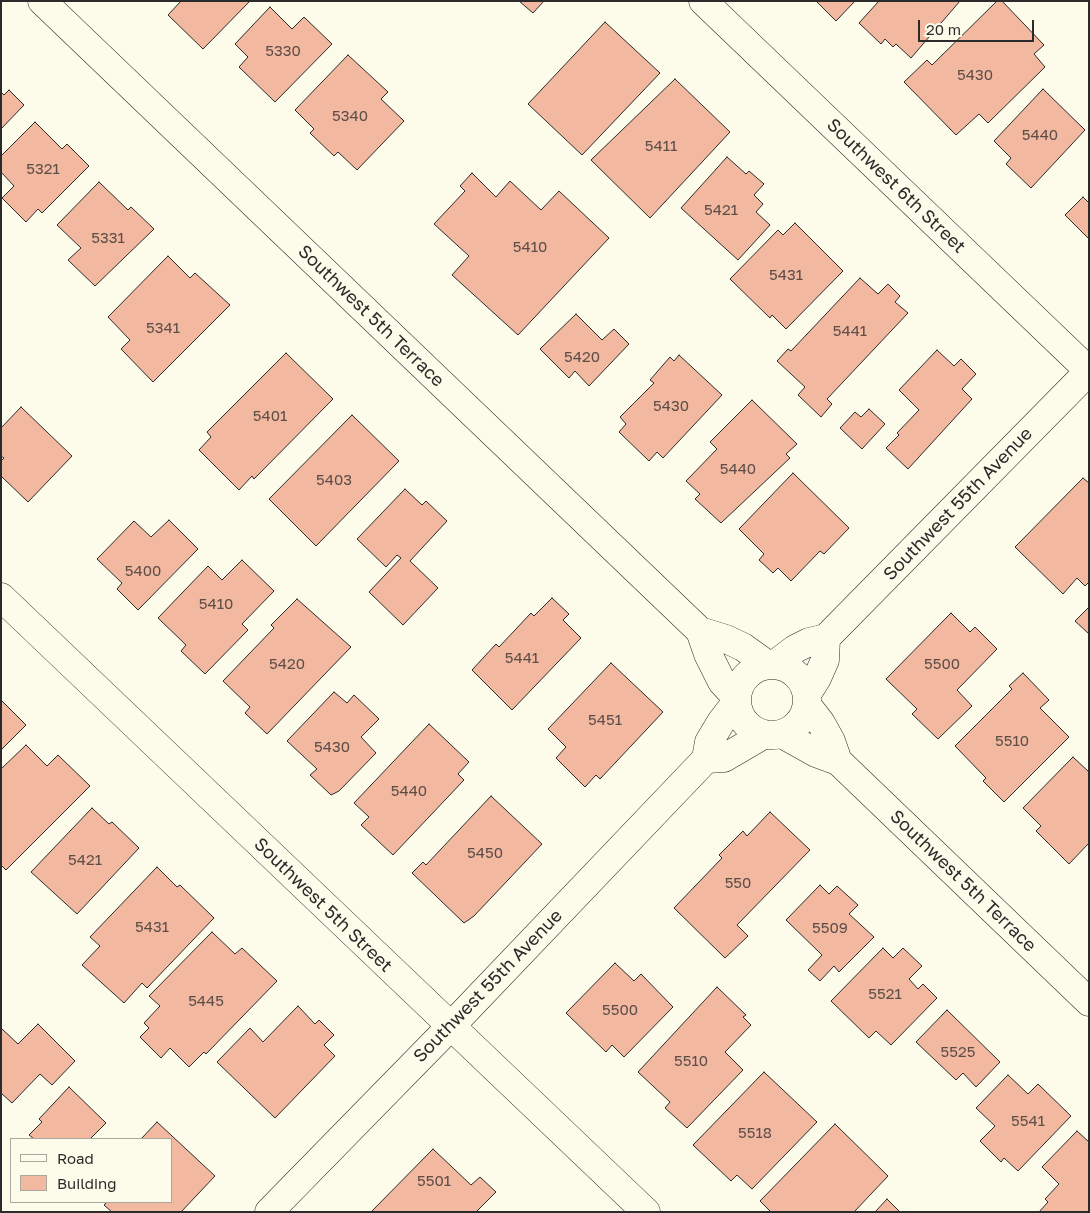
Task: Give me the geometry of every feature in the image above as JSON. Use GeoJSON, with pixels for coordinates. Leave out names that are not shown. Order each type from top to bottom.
{"type":"FeatureCollection","features":[{"type":"Feature","properties":{"kind":"street","name":"Southwest 5th Terrace"},"geometry":{"type":"LineString","coordinates":[[42,1],[700,631],[726,639],[743,647],[771,665],[785,668],[795,674],[802,683],[807,699],[831,741],[838,761]]}},
{"type":"Feature","properties":{"kind":"street","name":"Southwest 6th Street"},"geometry":{"type":"LineString","coordinates":[[703,1],[1089,371]]}},
{"type":"Feature","properties":{"kind":"street","name":"Southwest 55th Avenue"},"geometry":{"type":"LineString","coordinates":[[771,665],[809,642],[826,638],[1089,371]]}},
{"type":"Feature","properties":{"kind":"street","name":"Southwest 5th Street"},"geometry":{"type":"LineString","coordinates":[[1,598],[646,1212]]}},
{"type":"Feature","properties":{"kind":"street","name":"Southwest 5th Terrace"},"geometry":{"type":"LineString","coordinates":[[700,631],[708,654],[722,682],[737,700],[740,713],[754,730],[773,734],[838,761],[1089,1002]]}},
{"type":"Feature","properties":{"kind":"street"},"geometry":{"type":"LineString","coordinates":[[706,759],[724,758],[773,734],[791,730],[798,723],[804,715],[807,699],[825,660],[826,638]]}},
{"type":"Feature","properties":{"kind":"street"},"geometry":{"type":"LineString","coordinates":[[737,700],[739,688],[750,672],[771,665]]}},
{"type":"Feature","properties":{"kind":"street","name":"Southwest 55th Avenue"},"geometry":{"type":"LineString","coordinates":[[269,1212],[451,1026],[706,759],[709,742],[737,700]]}},
{"type":"Feature","properties":{"kind":"building"},"geometry":{"type":"Polygon","coordinates":[[[181,1],[250,1],[203,49],[168,15],[181,1]]]}},
{"type":"Feature","properties":{"kind":"building"},"geometry":{"type":"Polygon","coordinates":[[[519,1],[544,1],[533,13],[519,1]]]}},
{"type":"Feature","properties":{"kind":"building"},"geometry":{"type":"Polygon","coordinates":[[[816,1],[855,1],[836,21],[816,1]]]}},
{"type":"Feature","properties":{"kind":"building"},"geometry":{"type":"Polygon","coordinates":[[[879,1],[960,1],[911,58],[896,44],[893,47],[885,39],[881,44],[859,23],[879,1]]]}},
{"type":"Feature","properties":{"kind":"building"},"geometry":{"type":"Polygon","coordinates":[[[997,1],[1002,1],[1044,45],[1034,54],[1045,67],[988,123],[979,114],[956,135],[904,82],[927,60],[932,65],[997,1]]]}},
{"type":"Feature","properties":{"kind":"building"},"geometry":{"type":"Polygon","coordinates":[[[270,7],[292,29],[304,17],[332,44],[275,102],[239,67],[248,57],[235,44],[270,7]]]}},
{"type":"Feature","properties":{"kind":"building"},"geometry":{"type":"Polygon","coordinates":[[[605,22],[660,73],[582,155],[528,104],[605,22]]]}},
{"type":"Feature","properties":{"kind":"building"},"geometry":{"type":"Polygon","coordinates":[[[348,55],[388,92],[381,99],[404,121],[357,170],[338,152],[334,156],[310,133],[314,129],[295,110],[348,55]]]}},
{"type":"Feature","properties":{"kind":"building"},"geometry":{"type":"Polygon","coordinates":[[[675,79],[730,132],[650,218],[591,160],[675,79]]]}},
{"type":"Feature","properties":{"kind":"building"},"geometry":{"type":"Polygon","coordinates":[[[1043,89],[1085,130],[1031,188],[1006,164],[1011,158],[994,141],[1043,89]]]}},
{"type":"Feature","properties":{"kind":"building"},"geometry":{"type":"Polygon","coordinates":[[[9,90],[24,105],[1,129],[1,92],[4,95],[9,90]]]}},
{"type":"Feature","properties":{"kind":"building"},"geometry":{"type":"Polygon","coordinates":[[[35,122],[62,149],[67,144],[89,166],[42,213],[38,209],[26,222],[2,198],[14,186],[1,172],[1,156],[35,122]]]}},
{"type":"Feature","properties":{"kind":"building"},"geometry":{"type":"Polygon","coordinates":[[[727,157],[746,174],[749,171],[764,184],[754,195],[763,204],[756,212],[770,225],[738,260],[681,208],[727,157]]]}},
{"type":"Feature","properties":{"kind":"building"},"geometry":{"type":"Polygon","coordinates":[[[472,173],[496,197],[510,181],[541,210],[559,191],[609,238],[518,335],[452,275],[469,256],[434,224],[465,191],[460,186],[472,173]]]}},
{"type":"Feature","properties":{"kind":"building"},"geometry":{"type":"Polygon","coordinates":[[[99,182],[128,210],[131,207],[154,229],[95,286],[68,260],[81,248],[57,225],[99,182]]]}},
{"type":"Feature","properties":{"kind":"building"},"geometry":{"type":"Polygon","coordinates":[[[1083,197],[1089,203],[1089,239],[1065,215],[1083,197]]]}},
{"type":"Feature","properties":{"kind":"building"},"geometry":{"type":"Polygon","coordinates":[[[795,223],[843,271],[786,329],[772,315],[770,318],[730,279],[778,230],[783,235],[795,223]]]}},
{"type":"Feature","properties":{"kind":"building"},"geometry":{"type":"Polygon","coordinates":[[[168,256],[190,278],[195,273],[230,305],[153,382],[121,349],[130,340],[108,317],[168,256]]]}},
{"type":"Feature","properties":{"kind":"building"},"geometry":{"type":"Polygon","coordinates":[[[860,278],[878,294],[888,284],[900,296],[895,302],[908,313],[827,399],[832,404],[821,417],[798,395],[805,387],[777,361],[788,349],[791,351],[860,278]]]}},
{"type":"Feature","properties":{"kind":"building"},"geometry":{"type":"Polygon","coordinates":[[[576,314],[602,340],[614,329],[629,344],[589,386],[575,371],[569,378],[540,349],[576,314]]]}},
{"type":"Feature","properties":{"kind":"building"},"geometry":{"type":"Polygon","coordinates":[[[937,350],[954,366],[961,359],[976,374],[962,389],[972,399],[908,469],[886,448],[899,435],[897,433],[919,410],[899,390],[937,350]]]}},
{"type":"Feature","properties":{"kind":"building"},"geometry":{"type":"Polygon","coordinates":[[[286,353],[333,399],[254,479],[252,476],[239,490],[199,450],[211,437],[207,432],[286,353]]]}},
{"type":"Feature","properties":{"kind":"building"},"geometry":{"type":"Polygon","coordinates":[[[679,355],[722,395],[663,458],[657,452],[649,461],[619,432],[626,424],[620,417],[654,383],[650,380],[670,357],[674,361],[679,355]]]}},
{"type":"Feature","properties":{"kind":"building"},"geometry":{"type":"Polygon","coordinates":[[[752,400],[797,444],[786,454],[790,458],[721,523],[695,499],[700,494],[686,481],[717,449],[710,442],[752,400]]]}},
{"type":"Feature","properties":{"kind":"building"},"geometry":{"type":"Polygon","coordinates":[[[21,407],[72,456],[28,502],[1,476],[1,461],[4,458],[1,456],[1,428],[21,407]]]}},
{"type":"Feature","properties":{"kind":"building"},"geometry":{"type":"Polygon","coordinates":[[[869,409],[885,424],[862,449],[840,428],[855,412],[861,417],[869,409]]]}},
{"type":"Feature","properties":{"kind":"building"},"geometry":{"type":"Polygon","coordinates":[[[352,415],[399,461],[316,546],[269,499],[352,415]]]}},
{"type":"Feature","properties":{"kind":"building"},"geometry":{"type":"Polygon","coordinates":[[[793,473],[849,528],[824,554],[820,551],[791,581],[778,568],[773,573],[759,560],[764,554],[739,529],[793,473]]]}},
{"type":"Feature","properties":{"kind":"building"},"geometry":{"type":"Polygon","coordinates":[[[1083,478],[1089,483],[1089,582],[1085,586],[1077,578],[1063,594],[1015,547],[1083,478]]]}},
{"type":"Feature","properties":{"kind":"building"},"geometry":{"type":"Polygon","coordinates":[[[405,489],[422,505],[426,501],[447,521],[410,561],[438,588],[403,625],[369,592],[401,558],[397,555],[386,567],[357,539],[405,489]]]}},
{"type":"Feature","properties":{"kind":"building"},"geometry":{"type":"Polygon","coordinates":[[[169,520],[198,549],[138,610],[117,589],[122,583],[97,559],[134,521],[151,537],[169,520]]]}},
{"type":"Feature","properties":{"kind":"building"},"geometry":{"type":"Polygon","coordinates":[[[242,560],[274,591],[242,624],[248,630],[205,674],[181,651],[186,645],[158,618],[208,566],[222,580],[242,560]]]}},
{"type":"Feature","properties":{"kind":"building"},"geometry":{"type":"Polygon","coordinates":[[[552,598],[569,614],[563,620],[581,638],[512,710],[472,670],[496,644],[499,647],[531,613],[534,616],[552,598]]]}},
{"type":"Feature","properties":{"kind":"building"},"geometry":{"type":"Polygon","coordinates":[[[297,599],[351,647],[267,734],[245,713],[250,707],[223,681],[274,628],[271,625],[297,599]]]}},
{"type":"Feature","properties":{"kind":"building"},"geometry":{"type":"Polygon","coordinates":[[[1089,607],[1089,634],[1075,621],[1089,607]]]}},
{"type":"Feature","properties":{"kind":"building"},"geometry":{"type":"Polygon","coordinates":[[[951,613],[970,632],[975,627],[997,649],[957,690],[972,706],[938,739],[912,714],[917,709],[886,679],[951,613]]]}},
{"type":"Feature","properties":{"kind":"building"},"geometry":{"type":"Polygon","coordinates":[[[611,663],[663,712],[600,779],[596,775],[585,787],[556,758],[566,747],[548,729],[611,663]]]}},
{"type":"Feature","properties":{"kind":"building"},"geometry":{"type":"Polygon","coordinates":[[[1023,673],[1049,700],[1040,708],[1069,737],[1004,802],[983,781],[986,778],[955,746],[1012,689],[1009,686],[1023,673]]]}},
{"type":"Feature","properties":{"kind":"building"},"geometry":{"type":"Polygon","coordinates":[[[334,692],[347,703],[354,695],[379,719],[361,737],[376,753],[339,791],[331,795],[310,775],[317,769],[287,741],[334,692]]]}},
{"type":"Feature","properties":{"kind":"building"},"geometry":{"type":"Polygon","coordinates":[[[1,700],[26,725],[1,750],[1,700]]]}},
{"type":"Feature","properties":{"kind":"building"},"geometry":{"type":"Polygon","coordinates":[[[429,724],[469,762],[458,774],[464,780],[393,855],[361,825],[369,817],[354,803],[429,724]]]}},
{"type":"Feature","properties":{"kind":"building"},"geometry":{"type":"Polygon","coordinates":[[[26,745],[47,766],[58,755],[90,786],[6,870],[1,865],[1,769],[26,745]]]}},
{"type":"Feature","properties":{"kind":"building"},"geometry":{"type":"Polygon","coordinates":[[[1073,757],[1089,772],[1089,843],[1069,864],[1036,831],[1041,826],[1023,808],[1073,757]]]}},
{"type":"Feature","properties":{"kind":"building"},"geometry":{"type":"Polygon","coordinates":[[[491,796],[542,844],[474,916],[464,923],[412,873],[423,862],[426,865],[491,796]]]}},
{"type":"Feature","properties":{"kind":"building"},"geometry":{"type":"Polygon","coordinates":[[[92,808],[109,824],[112,822],[139,848],[77,914],[31,872],[92,808]]]}},
{"type":"Feature","properties":{"kind":"building"},"geometry":{"type":"Polygon","coordinates":[[[770,812],[810,850],[737,925],[748,936],[725,958],[674,908],[722,858],[719,855],[743,831],[747,836],[770,812]]]}},
{"type":"Feature","properties":{"kind":"building"},"geometry":{"type":"Polygon","coordinates":[[[157,867],[177,887],[180,885],[214,918],[147,988],[142,983],[124,1003],[82,965],[100,946],[90,937],[157,867]]]}},
{"type":"Feature","properties":{"kind":"building"},"geometry":{"type":"Polygon","coordinates":[[[820,885],[829,894],[837,886],[858,905],[849,914],[874,937],[839,972],[834,966],[820,981],[808,970],[822,955],[786,920],[820,885]]]}},
{"type":"Feature","properties":{"kind":"building"},"geometry":{"type":"Polygon","coordinates":[[[212,932],[235,954],[242,948],[277,981],[206,1054],[204,1052],[189,1067],[170,1048],[161,1058],[140,1037],[149,1028],[144,1023],[160,1006],[149,996],[212,932]]]}},
{"type":"Feature","properties":{"kind":"building"},"geometry":{"type":"Polygon","coordinates":[[[883,948],[893,958],[903,948],[922,966],[909,979],[918,989],[923,984],[937,998],[891,1045],[876,1031],[869,1038],[831,1001],[883,948]]]}},
{"type":"Feature","properties":{"kind":"building"},"geometry":{"type":"Polygon","coordinates":[[[615,963],[634,981],[641,974],[673,1007],[624,1057],[612,1045],[606,1052],[566,1013],[615,963]]]}},
{"type":"Feature","properties":{"kind":"building"},"geometry":{"type":"Polygon","coordinates":[[[717,987],[746,1015],[743,1017],[751,1025],[725,1052],[743,1070],[687,1128],[665,1108],[670,1102],[638,1072],[717,987]]]}},
{"type":"Feature","properties":{"kind":"building"},"geometry":{"type":"Polygon","coordinates":[[[298,1006],[315,1024],[319,1020],[334,1035],[324,1045],[335,1056],[275,1118],[217,1062],[250,1028],[263,1042],[298,1006]]]}},
{"type":"Feature","properties":{"kind":"building"},"geometry":{"type":"Polygon","coordinates":[[[947,1010],[1000,1062],[976,1087],[963,1073],[956,1080],[916,1042],[947,1010]]]}},
{"type":"Feature","properties":{"kind":"building"},"geometry":{"type":"Polygon","coordinates":[[[38,1024],[75,1061],[52,1085],[40,1074],[12,1103],[1,1093],[1,1028],[18,1044],[38,1024]]]}},
{"type":"Feature","properties":{"kind":"building"},"geometry":{"type":"Polygon","coordinates":[[[764,1072],[817,1122],[752,1189],[737,1175],[731,1181],[693,1145],[764,1072]]]}},
{"type":"Feature","properties":{"kind":"building"},"geometry":{"type":"Polygon","coordinates":[[[1008,1075],[1028,1094],[1038,1084],[1071,1116],[1018,1171],[1004,1158],[1001,1162],[980,1141],[995,1126],[976,1108],[1008,1075]]]}},
{"type":"Feature","properties":{"kind":"building"},"geometry":{"type":"Polygon","coordinates":[[[69,1087],[106,1123],[91,1138],[33,1138],[29,1135],[42,1122],[39,1119],[69,1087]]]}},
{"type":"Feature","properties":{"kind":"building"},"geometry":{"type":"Polygon","coordinates":[[[157,1122],[215,1176],[181,1212],[112,1212],[104,1205],[106,1203],[172,1203],[172,1138],[142,1138],[157,1122]]]}},
{"type":"Feature","properties":{"kind":"building"},"geometry":{"type":"Polygon","coordinates":[[[835,1124],[888,1176],[854,1212],[771,1212],[760,1201],[835,1124]]]}},
{"type":"Feature","properties":{"kind":"building"},"geometry":{"type":"Polygon","coordinates":[[[1077,1131],[1089,1142],[1089,1212],[1039,1212],[1048,1202],[1045,1199],[1059,1184],[1042,1167],[1077,1131]]]}},
{"type":"Feature","properties":{"kind":"building"},"geometry":{"type":"Polygon","coordinates":[[[433,1149],[471,1185],[480,1177],[496,1192],[476,1212],[371,1212],[433,1149]]]}},
{"type":"Feature","properties":{"kind":"building"},"geometry":{"type":"Polygon","coordinates":[[[887,1199],[900,1212],[875,1212],[887,1199]]]}}]}
